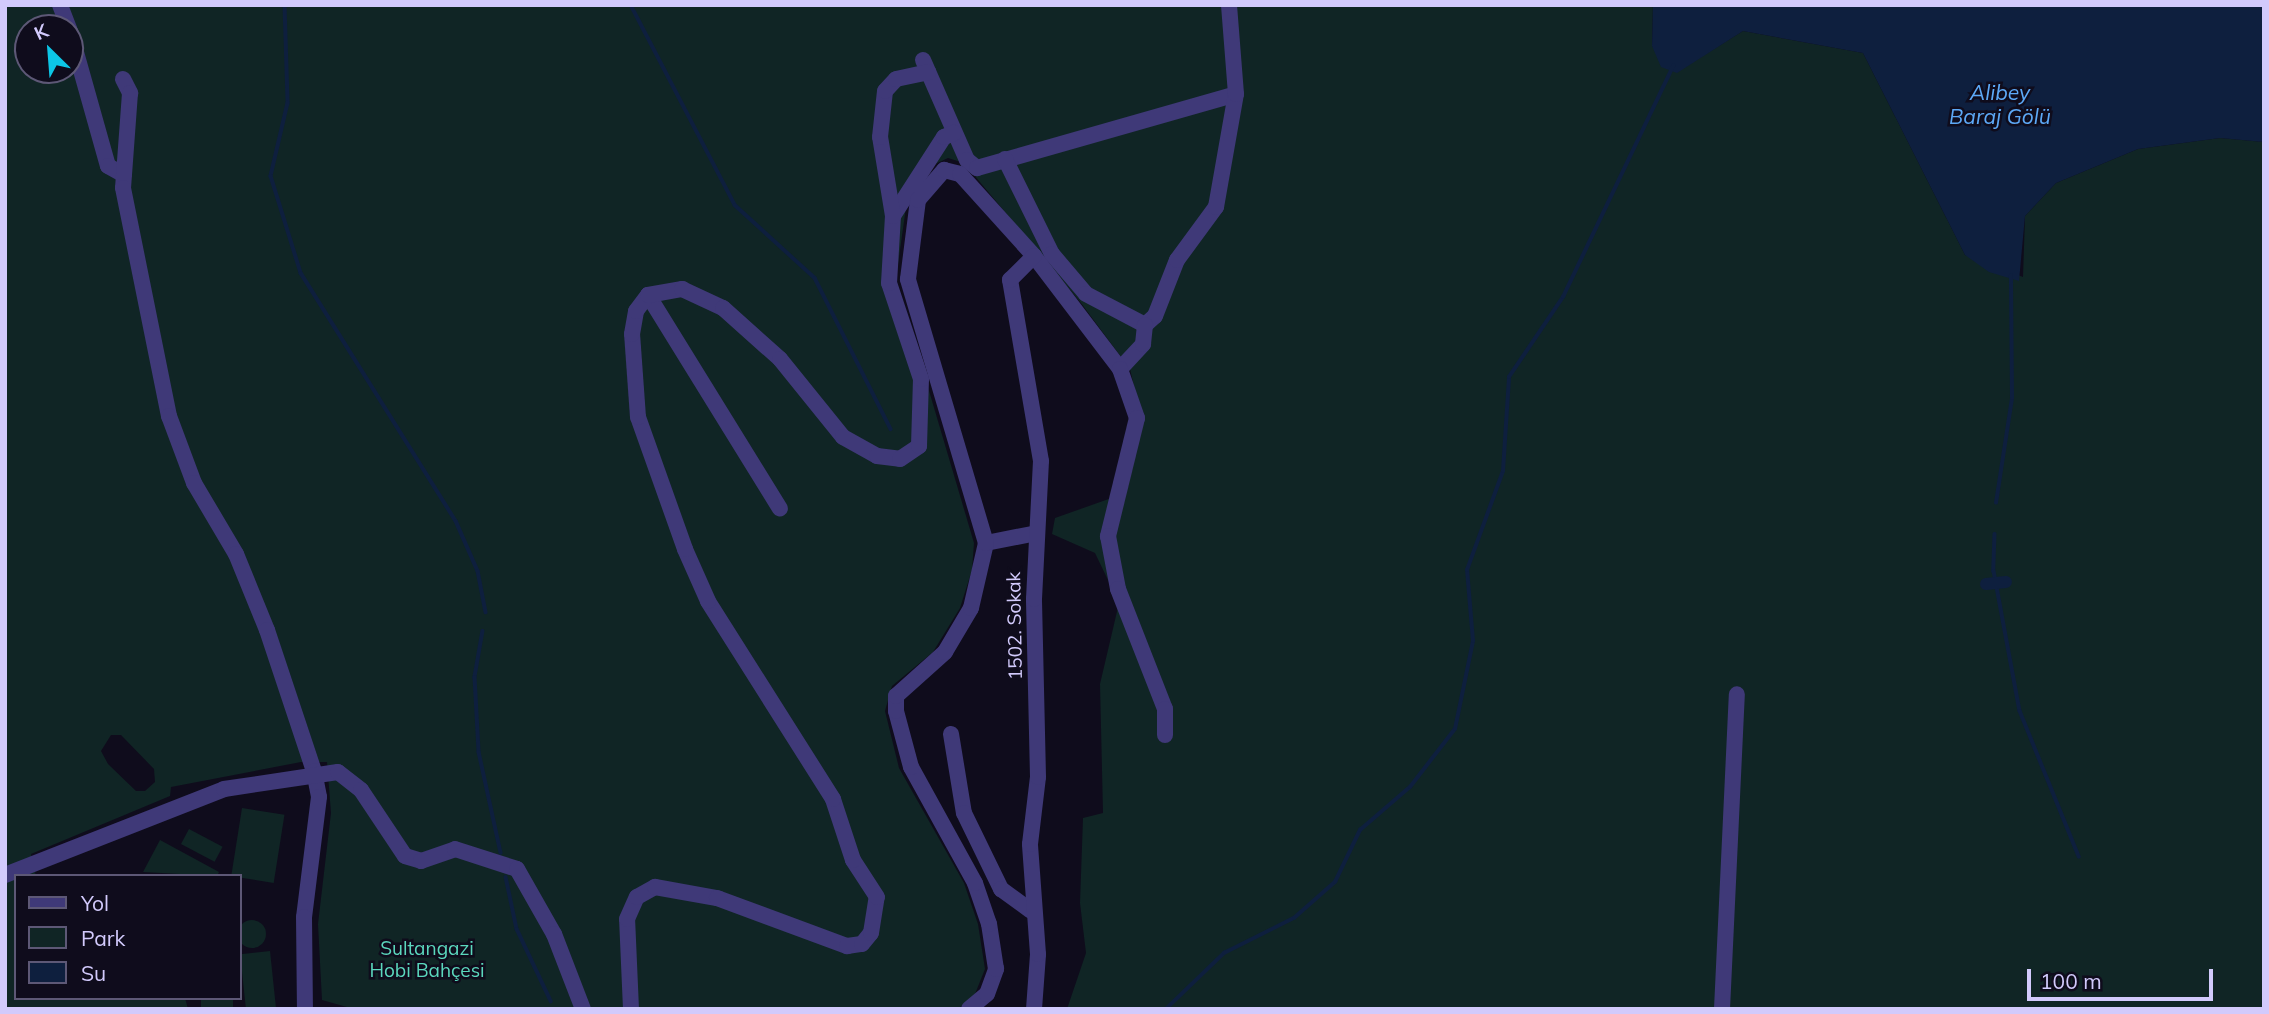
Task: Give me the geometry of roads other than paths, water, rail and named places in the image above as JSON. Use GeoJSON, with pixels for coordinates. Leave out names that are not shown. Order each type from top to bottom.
{"type":"FeatureCollection","features":[{"type":"Feature","properties":{"kind":"street"},"geometry":{"type":"LineString","coordinates":[[1120,369],[1143,344],[1144,325],[1155,316],[1177,260],[1216,207],[1236,94],[1229,5]]}},
{"type":"Feature","properties":{"kind":"street"},"geometry":{"type":"LineString","coordinates":[[648,296],[682,289],[723,308],[780,359],[843,437],[877,456],[900,459],[919,446],[923,415],[921,379],[889,283],[893,216],[880,137],[885,91],[896,79],[926,66],[954,133],[971,165],[1005,159],[1236,94]]}},
{"type":"Feature","properties":{"kind":"street"},"geometry":{"type":"LineString","coordinates":[[123,79],[130,93],[124,175],[147,333],[169,416],[194,484],[236,554],[267,629],[314,771],[319,797],[304,918],[306,1009]]}},
{"type":"Feature","properties":{"kind":"street"},"geometry":{"type":"LineString","coordinates":[[84,82],[108,166],[124,175]]}},
{"type":"Feature","properties":{"kind":"street"},"geometry":{"type":"LineString","coordinates":[[893,216],[944,137],[954,133]]}},
{"type":"Feature","properties":{"kind":"street"},"geometry":{"type":"LineString","coordinates":[[1005,159],[1052,254],[1086,294],[1144,325]]}},
{"type":"Feature","properties":{"kind":"street"},"geometry":{"type":"LineString","coordinates":[[969,1009],[987,994],[996,969],[975,883],[911,767],[898,732],[896,695],[945,652],[971,608],[986,543],[908,279],[908,243],[928,182],[944,170],[960,173],[1034,256],[1120,369],[1137,418],[1108,536],[1118,589],[1165,709],[1165,735]]}},
{"type":"Feature","properties":{"kind":"street","name":"1502. Sokak"},"geometry":{"type":"LineString","coordinates":[[1034,256],[1010,280],[1037,408],[1038,778],[1030,910],[1038,954],[1034,1009]]}},
{"type":"Feature","properties":{"kind":"street"},"geometry":{"type":"LineString","coordinates":[[648,296],[780,509]]}},
{"type":"Feature","properties":{"kind":"street"},"geometry":{"type":"LineString","coordinates":[[631,1009],[627,919],[637,897],[655,887],[717,898],[847,946],[862,944],[871,933],[877,897],[853,860],[833,799],[708,601],[685,549],[638,417],[632,334],[648,296]]}},
{"type":"Feature","properties":{"kind":"street"},"geometry":{"type":"LineString","coordinates":[[986,543],[1037,533]]}},
{"type":"Feature","properties":{"kind":"street"},"geometry":{"type":"LineString","coordinates":[[1722,1009],[1737,694]]}},
{"type":"Feature","properties":{"kind":"street"},"geometry":{"type":"LineString","coordinates":[[951,734],[964,813],[1001,889]]}},
{"type":"Feature","properties":{"kind":"street"},"geometry":{"type":"LineString","coordinates":[[5,875],[224,789],[314,771],[338,772],[350,780],[405,856],[421,861],[455,849],[517,869],[554,934],[583,1009]]}},
{"type":"Feature","properties":{"kind":"street"},"geometry":{"type":"LineString","coordinates":[[975,883],[1001,889],[1030,910]]}},
{"type":"Feature","properties":{"kind":"water","name":"Alibey Baraj Gölü"},"geometry":{"type":"Polygon","coordinates":[[[1653,5],[2264,5],[2264,142],[2220,138],[2138,149],[2056,183],[2025,216],[2019,281],[1989,272],[1965,255],[1863,53],[1743,31],[1677,73],[1661,67],[1652,46],[1653,5]]]}},
{"type":"Feature","properties":{"kind":"waterway"},"geometry":{"type":"LineString","coordinates":[[285,5],[288,103],[271,176],[301,273],[456,521],[478,571],[486,612]]}},
{"type":"Feature","properties":{"kind":"waterway"},"geometry":{"type":"LineString","coordinates":[[631,5],[735,205],[815,278],[891,429]]}},
{"type":"Feature","properties":{"kind":"waterway"},"geometry":{"type":"LineString","coordinates":[[1166,1009],[1224,953],[1294,918],[1335,882],[1360,830],[1410,787],[1455,729],[1473,641],[1467,570],[1503,471],[1509,377],[1563,297],[1673,66]]}},
{"type":"Feature","properties":{"kind":"waterway"},"geometry":{"type":"LineString","coordinates":[[1996,503],[2012,398],[2011,276]]}},
{"type":"Feature","properties":{"kind":"waterway"},"geometry":{"type":"LineString","coordinates":[[1995,534],[1994,571],[2020,711],[2079,856]]}},
{"type":"Feature","properties":{"kind":"waterway"},"geometry":{"type":"LineString","coordinates":[[1986,584],[2006,582]]}},
{"type":"Feature","properties":{"kind":"waterway"},"geometry":{"type":"LineString","coordinates":[[483,631],[475,677],[479,752],[501,853]]}},
{"type":"Feature","properties":{"kind":"waterway"},"geometry":{"type":"LineString","coordinates":[[506,877],[517,929],[551,1001]]}},
{"type":"Feature","properties":{"kind":"park label","name":"Sultangazi Hobi Bahçesi"},"geometry":{"type":"Point","coordinates":[427,960]}}]}
